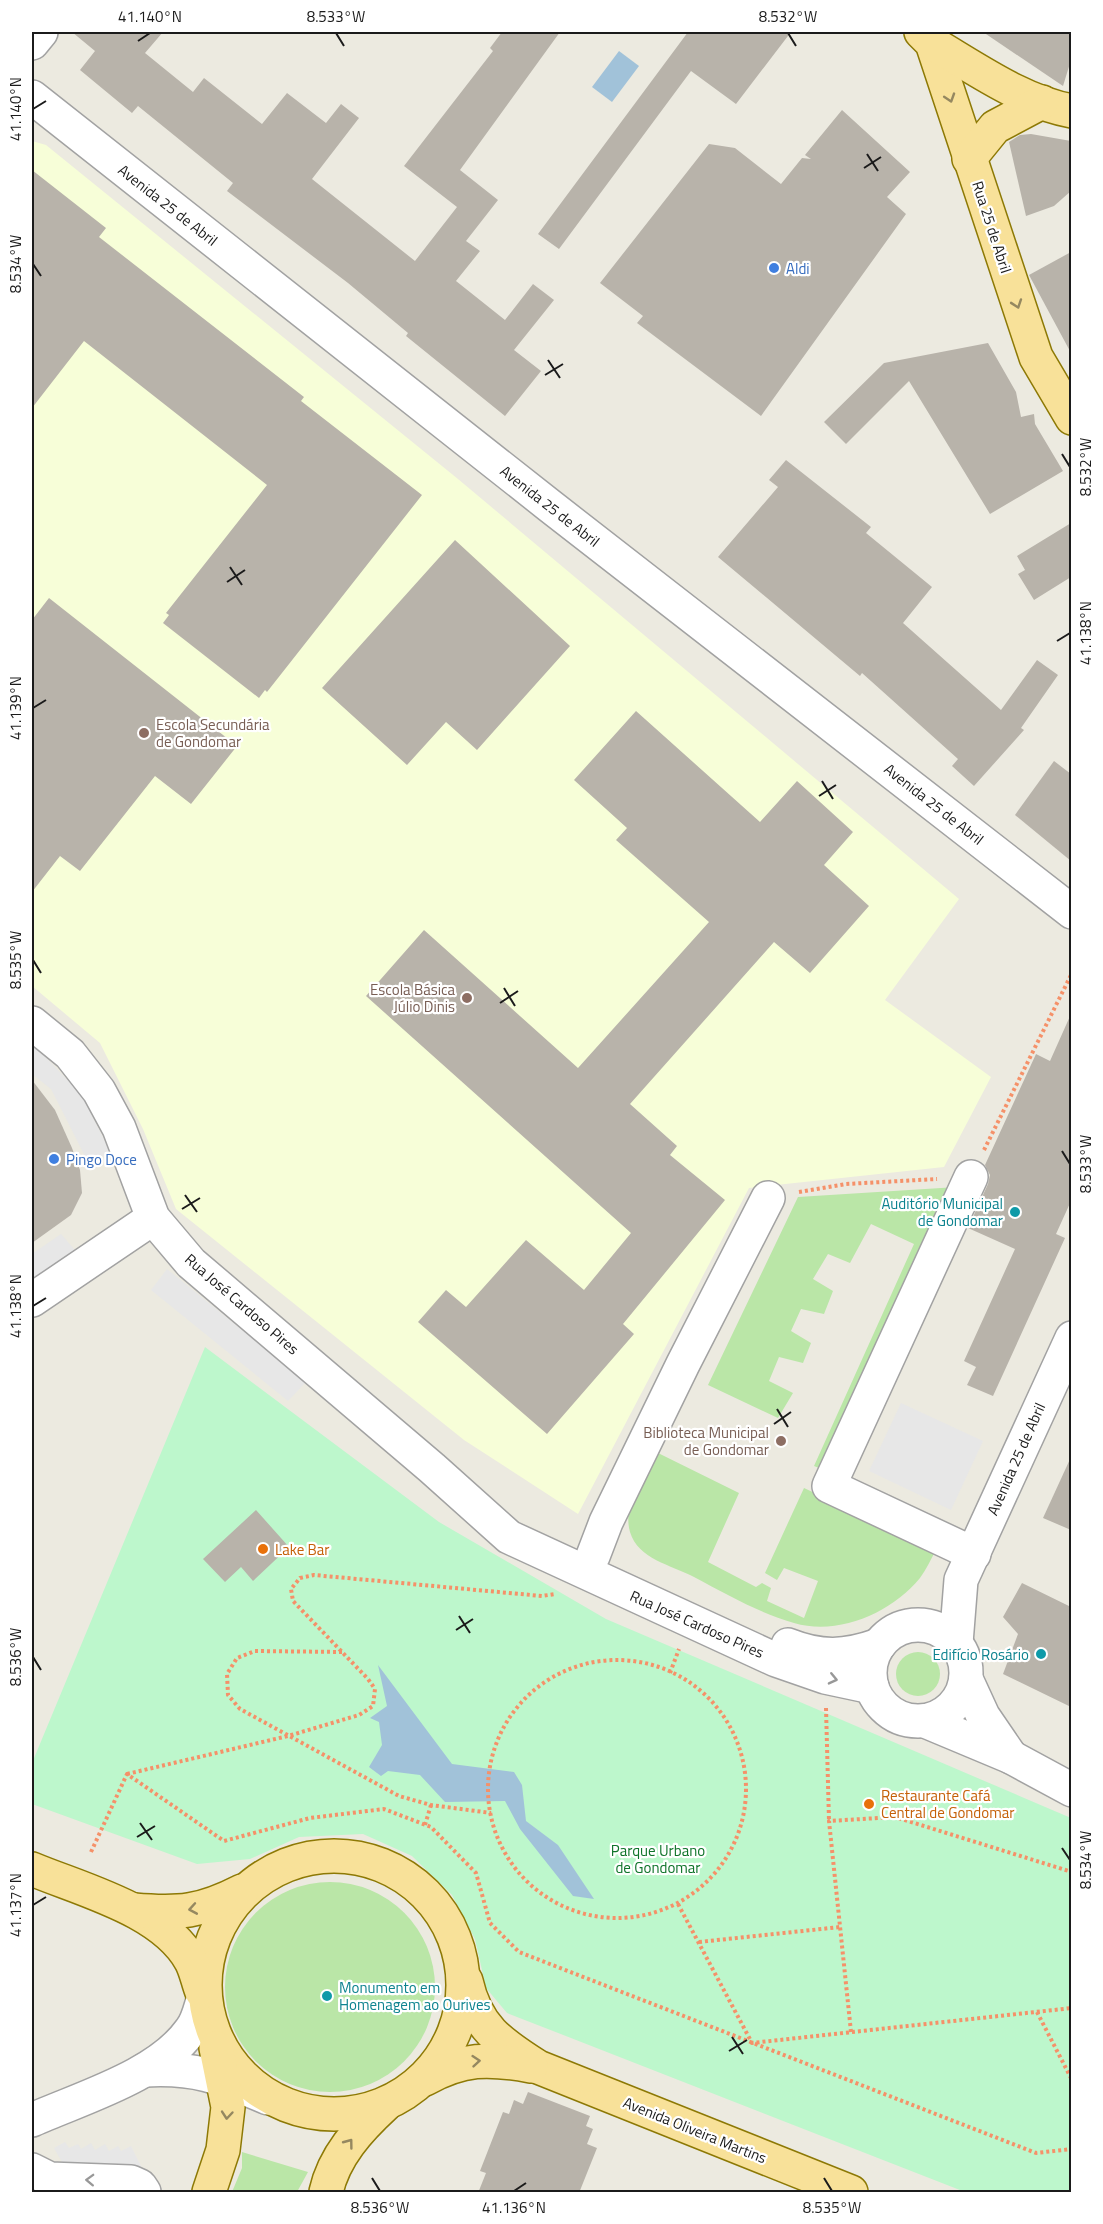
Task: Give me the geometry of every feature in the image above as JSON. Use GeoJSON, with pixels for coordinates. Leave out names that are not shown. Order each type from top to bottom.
{"type":"FeatureCollection","features":[{"type":"Feature","properties":{"kind":"main road"},"geometry":{"type":"LineString","coordinates":[[926,37],[993,79],[1057,106]]}},
{"type":"Feature","properties":{"kind":"main road","name":"Rua 25 de Abril"},"geometry":{"type":"LineString","coordinates":[[926,37],[1036,357],[1071,418]]}},
{"type":"Feature","properties":{"kind":"main road"},"geometry":{"type":"LineString","coordinates":[[969,159],[995,127],[1057,106]]}},
{"type":"Feature","properties":{"kind":"main road","name":"Avenida Oliveira Martins"},"geometry":{"type":"LineString","coordinates":[[247,1888],[281,1866],[320,1855],[360,1857],[398,1872],[430,1897],[452,1931],[470,2001],[485,2027],[502,2044],[538,2067],[834,2189]]}},
{"type":"Feature","properties":{"kind":"main road"},"geometry":{"type":"LineString","coordinates":[[32,1869],[134,1910],[164,1930],[191,1960],[204,1997],[228,2107],[223,2150],[209,2193]]}},
{"type":"Feature","properties":{"kind":"main road"},"geometry":{"type":"LineString","coordinates":[[134,1910],[174,1913],[212,1906],[247,1888]]}},
{"type":"Feature","properties":{"kind":"main road"},"geometry":{"type":"LineString","coordinates":[[204,1997],[206,1957],[221,1919],[247,1888]]}},
{"type":"Feature","properties":{"kind":"main road"},"geometry":{"type":"LineString","coordinates":[[326,2193],[338,2158],[364,2125],[387,2104],[421,2081],[447,2049],[461,2010],[463,1970]]}},
{"type":"Feature","properties":{"kind":"main road"},"geometry":{"type":"LineString","coordinates":[[214,2037],[236,2072],[268,2098],[306,2112],[347,2114],[387,2104]]}},
{"type":"Feature","properties":{"kind":"main road","name":"Avenida Oliveira Martins"},"geometry":{"type":"LineString","coordinates":[[421,2081],[471,2060],[501,2061],[538,2067]]}},
{"type":"Feature","properties":{"kind":"street"},"geometry":{"type":"LineString","coordinates":[[32,44],[41,32]]}},
{"type":"Feature","properties":{"kind":"street","name":"Avenida 25 de Abril"},"geometry":{"type":"LineString","coordinates":[[32,97],[550,506],[1071,912]]}},
{"type":"Feature","properties":{"kind":"street","name":"Rua José Cardoso Pires"},"geometry":{"type":"LineString","coordinates":[[32,1023],[70,1054],[99,1092],[119,1128],[153,1218],[191,1263],[432,1468],[504,1514],[531,1538],[710,1631],[776,1660],[825,1677],[872,1687]]}},
{"type":"Feature","properties":{"kind":"street"},"geometry":{"type":"LineString","coordinates":[[968,1567],[829,1486],[971,1177]]}},
{"type":"Feature","properties":{"kind":"street"},"geometry":{"type":"LineString","coordinates":[[592,1556],[606,1522],[683,1364],[768,1198]]}},
{"type":"Feature","properties":{"kind":"street"},"geometry":{"type":"LineString","coordinates":[[32,1300],[153,1218]]}},
{"type":"Feature","properties":{"kind":"street","name":"Avenida 25 de Abril"},"geometry":{"type":"LineString","coordinates":[[956,1642],[968,1567],[1071,1338]]}},
{"type":"Feature","properties":{"kind":"street","name":"Rua José Cardoso Pires"},"geometry":{"type":"LineString","coordinates":[[531,1538],[592,1556],[807,1652],[852,1654],[879,1645]]}},
{"type":"Feature","properties":{"kind":"street","name":"Avenida 25 de Abril"},"geometry":{"type":"LineString","coordinates":[[913,1625],[968,1567]]}},
{"type":"Feature","properties":{"kind":"street"},"geometry":{"type":"LineString","coordinates":[[1011,1757],[984,1716],[966,1679],[963,1653],[956,1642],[944,1632],[929,1626],[913,1625],[894,1632],[879,1645],[870,1673],[872,1687],[886,1710],[898,1717],[925,1721],[1011,1757],[1071,1790]]}},
{"type":"Feature","properties":{"kind":"street"},"geometry":{"type":"LineString","coordinates":[[925,1721],[940,1717],[953,1707],[962,1694],[966,1679]]}},
{"type":"Feature","properties":{"kind":"street"},"geometry":{"type":"LineString","coordinates":[[32,2120],[145,2070],[174,2050],[191,2031],[204,1997]]}},
{"type":"Feature","properties":{"kind":"street"},"geometry":{"type":"LineString","coordinates":[[145,2070],[172,2068],[211,2074],[268,2098]]}},
{"type":"Feature","properties":{"kind":"street"},"geometry":{"type":"LineString","coordinates":[[32,2170],[50,2179],[131,2182],[140,2186],[144,2193]]}},
{"type":"Feature","properties":{"kind":"path"},"geometry":{"type":"LineString","coordinates":[[768,1198],[846,1184],[971,1177],[1071,973]]}},
{"type":"Feature","properties":{"kind":"path"},"geometry":{"type":"LineString","coordinates":[[127,1774],[288,1736],[359,1715],[373,1706],[375,1689],[293,1601],[291,1589],[300,1578],[314,1575],[542,1596],[566,1592]]}},
{"type":"Feature","properties":{"kind":"path"},"geometry":{"type":"LineString","coordinates":[[342,1652],[255,1650],[237,1658],[226,1674],[228,1695],[240,1709],[399,1796],[430,1805],[491,1813]]}},
{"type":"Feature","properties":{"kind":"path"},"geometry":{"type":"LineString","coordinates":[[608,1661],[652,1665],[692,1684],[724,1715],[742,1755],[747,1800],[736,1843],[711,1880],[678,1904],[640,1917],[599,1918],[561,1906],[528,1883],[504,1851],[491,1813],[487,1763],[498,1731],[516,1703],[564,1672],[608,1661]]}},
{"type":"Feature","properties":{"kind":"path"},"geometry":{"type":"LineString","coordinates":[[825,1677],[829,1821],[851,2032]]}},
{"type":"Feature","properties":{"kind":"path"},"geometry":{"type":"LineString","coordinates":[[127,1774],[224,1840],[310,1818],[384,1809],[431,1827],[476,1873],[490,1923],[519,1953],[1036,2153],[1071,2149]]}},
{"type":"Feature","properties":{"kind":"path"},"geometry":{"type":"LineString","coordinates":[[92,1852],[127,1774]]}},
{"type":"Feature","properties":{"kind":"path"},"geometry":{"type":"LineString","coordinates":[[425,1825],[430,1805]]}},
{"type":"Feature","properties":{"kind":"path"},"geometry":{"type":"LineString","coordinates":[[829,1821],[895,1817],[1071,1872]]}},
{"type":"Feature","properties":{"kind":"path"},"geometry":{"type":"LineString","coordinates":[[678,1904],[753,2043]]}},
{"type":"Feature","properties":{"kind":"path"},"geometry":{"type":"LineString","coordinates":[[699,1942],[840,1927]]}},
{"type":"Feature","properties":{"kind":"path"},"geometry":{"type":"LineString","coordinates":[[753,2043],[1071,2008]]}},
{"type":"Feature","properties":{"kind":"path"},"geometry":{"type":"LineString","coordinates":[[1037,2012],[1071,2080]]}},
{"type":"Feature","properties":{"kind":"shaded area","name":"Escola Básica Júlio Dinis"},"geometry":{"type":"Polygon","coordinates":[[[32,141],[46,145],[458,479],[959,899],[885,1000],[991,1077],[944,1167],[749,1188],[578,1514],[464,1440],[176,1209],[143,1129],[100,1043],[32,986],[32,141]]]}},
{"type":"Feature","properties":{"kind":"shaded area"},"geometry":{"type":"Polygon","coordinates":[[[32,1043],[81,1094],[111,1153],[88,1162],[51,1089],[32,1074],[32,1043]]]}},
{"type":"Feature","properties":{"kind":"shaded area"},"geometry":{"type":"Polygon","coordinates":[[[61,1234],[80,1256],[32,1288],[32,1254],[61,1234]]]}},
{"type":"Feature","properties":{"kind":"shaded area"},"geometry":{"type":"Polygon","coordinates":[[[167,1269],[306,1382],[288,1401],[151,1290],[167,1269]]]}},
{"type":"Feature","properties":{"kind":"shaded area"},"geometry":{"type":"Polygon","coordinates":[[[901,1403],[983,1441],[951,1510],[869,1471],[901,1403]]]}},
{"type":"Feature","properties":{"kind":"shaded area"},"geometry":{"type":"Polygon","coordinates":[[[65,2142],[69,2148],[78,2144],[81,2149],[91,2143],[95,2150],[105,2144],[109,2151],[118,2146],[121,2151],[131,2146],[149,2182],[72,2180],[54,2148],[65,2142]]]}},
{"type":"Feature","properties":{"kind":"green space"},"geometry":{"type":"Polygon","coordinates":[[[957,1187],[827,1471],[814,1466],[914,1244],[871,1224],[850,1263],[828,1254],[813,1279],[833,1291],[824,1314],[801,1309],[791,1331],[811,1343],[803,1363],[779,1357],[769,1381],[793,1393],[778,1418],[708,1385],[798,1197],[957,1187]]]}},
{"type":"Feature","properties":{"kind":"green space","name":"Parque Urbano de Gondomar"},"geometry":{"type":"Polygon","coordinates":[[[205,1347],[439,1522],[606,1619],[1071,1818],[1071,2192],[965,2192],[507,2013],[486,1988],[475,1939],[452,1895],[412,1856],[363,1834],[299,1837],[250,1859],[197,1864],[32,1804],[32,1763],[205,1347]]]}},
{"type":"Feature","properties":{"kind":"green space"},"geometry":{"type":"Polygon","coordinates":[[[656,1452],[739,1493],[708,1562],[756,1587],[762,1583],[771,1588],[767,1601],[804,1618],[818,1581],[784,1568],[777,1580],[765,1573],[804,1488],[819,1495],[817,1499],[936,1550],[920,1578],[908,1591],[879,1611],[846,1624],[829,1626],[811,1626],[781,1619],[656,1560],[640,1549],[634,1541],[628,1522],[629,1511],[636,1490],[656,1452]]]}},
{"type":"Feature","properties":{"kind":"green space"},"geometry":{"type":"Polygon","coordinates":[[[918,1652],[934,1658],[940,1674],[934,1690],[918,1696],[902,1690],[896,1674],[902,1658],[918,1652]]]}},
{"type":"Feature","properties":{"kind":"green space"},"geometry":{"type":"Polygon","coordinates":[[[330,1882],[350,1884],[379,1894],[397,1906],[411,1920],[427,1947],[433,1967],[435,1987],[433,2007],[423,2036],[411,2054],[397,2068],[370,2084],[350,2090],[330,2092],[310,2090],[281,2080],[263,2068],[249,2054],[233,2027],[227,2007],[225,1987],[227,1967],[237,1938],[249,1920],[263,1906],[290,1890],[310,1884],[330,1882]]]}},
{"type":"Feature","properties":{"kind":"green space"},"geometry":{"type":"Polygon","coordinates":[[[242,2152],[308,2172],[297,2192],[232,2192],[242,2168],[242,2152]]]}},
{"type":"Feature","properties":{"kind":"water"},"geometry":{"type":"Polygon","coordinates":[[[619,51],[639,66],[612,102],[592,87],[619,51]]]}},
{"type":"Feature","properties":{"kind":"water"},"geometry":{"type":"Polygon","coordinates":[[[378,1665],[452,1764],[514,1772],[522,1785],[526,1821],[558,1845],[594,1899],[573,1896],[520,1829],[505,1801],[445,1802],[420,1775],[388,1771],[381,1776],[369,1767],[382,1745],[379,1722],[370,1718],[387,1706],[378,1665]]]}},
{"type":"Feature","properties":{"kind":"building"},"geometry":{"type":"Polygon","coordinates":[[[72,32],[163,32],[145,53],[193,92],[204,78],[262,124],[287,93],[326,123],[341,104],[359,118],[312,179],[415,261],[457,207],[404,166],[493,51],[490,48],[502,32],[560,32],[460,170],[498,200],[466,241],[480,251],[456,281],[505,320],[533,284],[554,300],[514,350],[541,371],[505,416],[406,336],[408,333],[348,283],[227,191],[233,183],[138,106],[132,113],[80,70],[95,51],[72,32]]]}},
{"type":"Feature","properties":{"kind":"building"},"geometry":{"type":"Polygon","coordinates":[[[688,32],[791,32],[736,104],[691,71],[559,249],[538,234],[688,32]]]}},
{"type":"Feature","properties":{"kind":"building"},"geometry":{"type":"Polygon","coordinates":[[[983,32],[1071,32],[1071,60],[1063,86],[983,32]]]}},
{"type":"Feature","properties":{"kind":"building","name":"Aldi"},"geometry":{"type":"Polygon","coordinates":[[[842,110],[910,172],[887,197],[906,214],[761,416],[637,323],[643,316],[600,283],[709,144],[735,148],[781,184],[802,158],[811,159],[805,155],[842,110]]]}},
{"type":"Feature","properties":{"kind":"building"},"geometry":{"type":"Polygon","coordinates":[[[1031,134],[1071,141],[1071,191],[1054,206],[1026,216],[1009,142],[1020,135],[1031,134]]]}},
{"type":"Feature","properties":{"kind":"building"},"geometry":{"type":"Polygon","coordinates":[[[32,170],[106,228],[99,237],[304,397],[301,401],[422,495],[267,692],[265,690],[259,698],[163,623],[169,615],[166,613],[267,485],[84,341],[32,408],[32,170]]]}},
{"type":"Feature","properties":{"kind":"building"},"geometry":{"type":"Polygon","coordinates":[[[1071,252],[1071,353],[1029,275],[1071,252]]]}},
{"type":"Feature","properties":{"kind":"building"},"geometry":{"type":"Polygon","coordinates":[[[988,343],[1016,392],[1021,417],[1034,414],[1035,424],[1063,471],[990,514],[909,381],[846,444],[824,422],[884,363],[988,343]]]}},
{"type":"Feature","properties":{"kind":"building"},"geometry":{"type":"Polygon","coordinates":[[[786,460],[871,527],[866,533],[932,587],[903,623],[1001,710],[1037,660],[1058,675],[1021,728],[1024,730],[974,786],[952,766],[958,759],[862,673],[860,676],[718,557],[778,487],[769,480],[786,460]]]}},
{"type":"Feature","properties":{"kind":"building"},"geometry":{"type":"Polygon","coordinates":[[[1071,523],[1071,577],[1034,600],[1018,574],[1025,570],[1017,556],[1071,523]]]}},
{"type":"Feature","properties":{"kind":"building"},"geometry":{"type":"Polygon","coordinates":[[[455,540],[570,646],[477,750],[446,722],[407,765],[322,688],[455,540]]]}},
{"type":"Feature","properties":{"kind":"building"},"geometry":{"type":"Polygon","coordinates":[[[49,598],[237,746],[191,804],[155,776],[80,871],[60,856],[32,892],[32,620],[49,598]]]}},
{"type":"Feature","properties":{"kind":"building"},"geometry":{"type":"Polygon","coordinates":[[[636,711],[760,822],[797,781],[853,832],[824,865],[869,906],[810,973],[774,942],[630,1104],[677,1146],[670,1155],[725,1200],[623,1324],[634,1334],[547,1434],[418,1322],[446,1290],[466,1307],[526,1240],[584,1290],[631,1233],[366,996],[424,930],[578,1068],[709,922],[616,840],[627,828],[574,780],[636,711]]]}},
{"type":"Feature","properties":{"kind":"building"},"geometry":{"type":"Polygon","coordinates":[[[1054,761],[1071,774],[1071,861],[1015,815],[1054,761]]]}},
{"type":"Feature","properties":{"kind":"building","name":"Auditório Municipal de Gondomar"},"geometry":{"type":"Polygon","coordinates":[[[1071,1014],[1071,1201],[1056,1234],[1065,1238],[993,1396],[967,1385],[976,1367],[964,1361],[1015,1249],[968,1228],[988,1184],[990,1175],[985,1165],[1036,1054],[1050,1061],[1071,1014]]]}},
{"type":"Feature","properties":{"kind":"building","name":"Pingo Doce"},"geometry":{"type":"Polygon","coordinates":[[[32,1080],[55,1110],[72,1148],[80,1170],[82,1193],[71,1215],[32,1243],[32,1080]]]}},
{"type":"Feature","properties":{"kind":"building"},"geometry":{"type":"Polygon","coordinates":[[[1071,1457],[1071,1530],[1043,1518],[1071,1457]]]}},
{"type":"Feature","properties":{"kind":"building"},"geometry":{"type":"Polygon","coordinates":[[[256,1510],[289,1547],[253,1581],[241,1567],[225,1582],[203,1559],[256,1510]]]}},
{"type":"Feature","properties":{"kind":"building","name":"Edifício Rosário"},"geometry":{"type":"Polygon","coordinates":[[[1022,1583],[1071,1607],[1071,1707],[1003,1674],[1018,1634],[1003,1617],[1022,1583]]]}},
{"type":"Feature","properties":{"kind":"building"},"geometry":{"type":"Polygon","coordinates":[[[528,2092],[590,2116],[586,2126],[593,2129],[587,2144],[597,2148],[579,2193],[478,2193],[486,2173],[480,2171],[503,2112],[509,2114],[514,2100],[523,2104],[528,2092]]]}},
{"type":"Feature","properties":{"kind":"place","name":"Aldi"},"geometry":{"type":"Point","coordinates":[774,268]}},
{"type":"Feature","properties":{"kind":"place","name":"Escola Secundária de Gondomar"},"geometry":{"type":"Point","coordinates":[144,733]}},
{"type":"Feature","properties":{"kind":"place","name":"Escola Básica Júlio Dinis"},"geometry":{"type":"Point","coordinates":[467,998]}},
{"type":"Feature","properties":{"kind":"place","name":"Pingo Doce"},"geometry":{"type":"Point","coordinates":[54,1159]}},
{"type":"Feature","properties":{"kind":"place","name":"Auditório Municipal de Gondomar"},"geometry":{"type":"Point","coordinates":[1015,1212]}},
{"type":"Feature","properties":{"kind":"place","name":"Biblioteca Municipal de Gondomar"},"geometry":{"type":"Point","coordinates":[781,1441]}},
{"type":"Feature","properties":{"kind":"place","name":"Lake Bar"},"geometry":{"type":"Point","coordinates":[263,1549]}},
{"type":"Feature","properties":{"kind":"place","name":"Edifício Rosário"},"geometry":{"type":"Point","coordinates":[1041,1654]}},
{"type":"Feature","properties":{"kind":"place","name":"Restaurante Cafá Central de Gondomar"},"geometry":{"type":"Point","coordinates":[869,1804]}},
{"type":"Feature","properties":{"kind":"place","name":"Monumento em Homenagem ao Ourives"},"geometry":{"type":"Point","coordinates":[327,1996]}}]}
